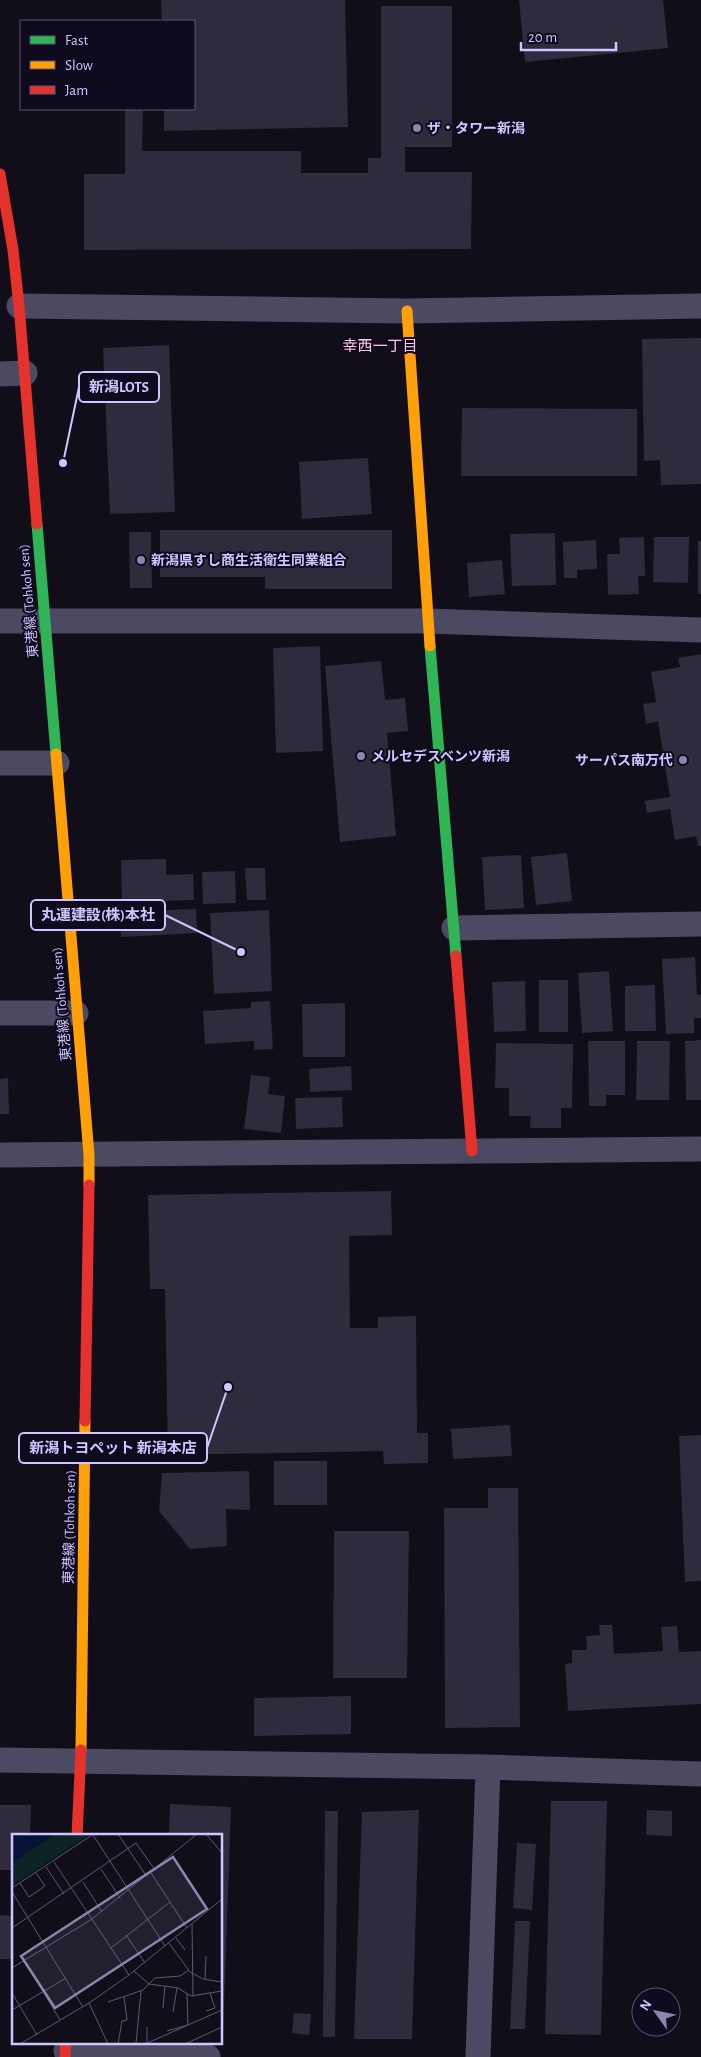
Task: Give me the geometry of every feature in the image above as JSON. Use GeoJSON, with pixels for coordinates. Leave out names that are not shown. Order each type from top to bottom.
{"type":"FeatureCollection","features":[{"type":"Feature","properties":{"kind":"street","name":"東港線 (Tohkoh sen)"},"geometry":{"type":"LineString","coordinates":[[0,174],[6,250],[19,306],[89,1155],[81,1761],[77,1834]]}},
{"type":"Feature","properties":{"kind":"street"},"geometry":{"type":"LineString","coordinates":[[19,306],[407,311],[701,306]]}},
{"type":"Feature","properties":{"kind":"street"},"geometry":{"type":"LineString","coordinates":[[407,311],[428,621],[472,1151]]}},
{"type":"Feature","properties":{"kind":"street"},"geometry":{"type":"LineString","coordinates":[[0,374],[25,373]]}},
{"type":"Feature","properties":{"kind":"street"},"geometry":{"type":"LineString","coordinates":[[0,621],[428,621],[701,630]]}},
{"type":"Feature","properties":{"kind":"street"},"geometry":{"type":"LineString","coordinates":[[0,763],[58,763]]}},
{"type":"Feature","properties":{"kind":"street"},"geometry":{"type":"LineString","coordinates":[[454,928],[701,924]]}},
{"type":"Feature","properties":{"kind":"street"},"geometry":{"type":"LineString","coordinates":[[0,1013],[76,1013]]}},
{"type":"Feature","properties":{"kind":"street"},"geometry":{"type":"LineString","coordinates":[[0,1155],[701,1149]]}},
{"type":"Feature","properties":{"kind":"street"},"geometry":{"type":"LineString","coordinates":[[0,1760],[488,1767],[701,1774]]}},
{"type":"Feature","properties":{"kind":"street"},"geometry":{"type":"LineString","coordinates":[[478,2057],[488,1767]]}},
{"type":"Feature","properties":{"kind":"street"},"geometry":{"type":"LineString","coordinates":[[66,2050],[208,2057]]}},
{"type":"Feature","properties":{"kind":"building"},"geometry":{"type":"Polygon","coordinates":[[[161,0],[345,0],[348,127],[164,131],[164,110],[195,110],[195,20],[162,20],[161,0]]]}},
{"type":"Feature","properties":{"kind":"building"},"geometry":{"type":"Polygon","coordinates":[[[519,0],[663,0],[668,48],[525,62],[519,0]]]}},
{"type":"Feature","properties":{"kind":"building","name":"ザ・タワー新潟"},"geometry":{"type":"Polygon","coordinates":[[[381,6],[452,6],[452,147],[405,147],[405,172],[472,172],[471,249],[84,250],[84,174],[125,174],[125,110],[143,110],[142,151],[301,151],[301,173],[368,173],[368,158],[381,158],[381,6]]]}},
{"type":"Feature","properties":{"kind":"building"},"geometry":{"type":"Polygon","coordinates":[[[701,338],[701,484],[661,485],[660,460],[644,461],[642,339],[701,338]]]}},
{"type":"Feature","properties":{"kind":"building"},"geometry":{"type":"Polygon","coordinates":[[[169,345],[175,512],[110,514],[103,348],[169,345]]]}},
{"type":"Feature","properties":{"kind":"building"},"geometry":{"type":"Polygon","coordinates":[[[462,408],[637,409],[637,476],[461,476],[462,408]]]}},
{"type":"Feature","properties":{"kind":"building"},"geometry":{"type":"Polygon","coordinates":[[[368,458],[372,514],[302,519],[299,462],[368,458]]]}},
{"type":"Feature","properties":{"kind":"building"},"geometry":{"type":"Polygon","coordinates":[[[160,530],[392,530],[392,589],[265,589],[265,577],[160,577],[160,530]]]}},
{"type":"Feature","properties":{"kind":"building","name":"新潟県すし商生活衛生同業組合"},"geometry":{"type":"Polygon","coordinates":[[[129,532],[151,532],[152,588],[130,588],[129,532]]]}},
{"type":"Feature","properties":{"kind":"building"},"geometry":{"type":"Polygon","coordinates":[[[555,533],[556,585],[512,586],[510,534],[555,533]]]}},
{"type":"Feature","properties":{"kind":"building"},"geometry":{"type":"Polygon","coordinates":[[[644,537],[645,576],[638,576],[639,594],[608,595],[607,554],[620,554],[619,538],[644,537]]]}},
{"type":"Feature","properties":{"kind":"building"},"geometry":{"type":"Polygon","coordinates":[[[654,537],[689,537],[688,583],[653,582],[654,537]]]}},
{"type":"Feature","properties":{"kind":"building"},"geometry":{"type":"Polygon","coordinates":[[[596,540],[597,569],[577,570],[577,578],[564,578],[563,542],[596,540]]]}},
{"type":"Feature","properties":{"kind":"building"},"geometry":{"type":"Polygon","coordinates":[[[698,541],[701,541],[701,594],[698,594],[698,541]]]}},
{"type":"Feature","properties":{"kind":"building"},"geometry":{"type":"Polygon","coordinates":[[[502,560],[505,594],[469,597],[467,563],[502,560]]]}},
{"type":"Feature","properties":{"kind":"building"},"geometry":{"type":"Polygon","coordinates":[[[320,646],[323,751],[276,753],[273,648],[320,646]]]}},
{"type":"Feature","properties":{"kind":"building","name":"サーパス南万代"},"geometry":{"type":"Polygon","coordinates":[[[701,654],[701,846],[698,846],[696,836],[675,840],[670,809],[647,813],[645,801],[670,797],[658,721],[646,724],[643,704],[656,702],[651,672],[680,667],[678,658],[701,654]]]}},
{"type":"Feature","properties":{"kind":"building"},"geometry":{"type":"Polygon","coordinates":[[[381,661],[385,700],[405,698],[408,731],[387,733],[396,836],[340,842],[325,666],[381,661]]]}},
{"type":"Feature","properties":{"kind":"building"},"geometry":{"type":"Polygon","coordinates":[[[567,853],[572,901],[536,905],[531,857],[567,853]]]}},
{"type":"Feature","properties":{"kind":"building"},"geometry":{"type":"Polygon","coordinates":[[[521,855],[524,908],[485,910],[482,857],[521,855]]]}},
{"type":"Feature","properties":{"kind":"building"},"geometry":{"type":"Polygon","coordinates":[[[166,859],[166,875],[193,874],[194,900],[122,902],[121,860],[166,859]]]}},
{"type":"Feature","properties":{"kind":"building"},"geometry":{"type":"Polygon","coordinates":[[[245,868],[265,868],[266,900],[247,900],[245,868]]]}},
{"type":"Feature","properties":{"kind":"building"},"geometry":{"type":"Polygon","coordinates":[[[235,871],[236,903],[203,904],[202,872],[235,871]]]}},
{"type":"Feature","properties":{"kind":"building"},"geometry":{"type":"Polygon","coordinates":[[[196,909],[197,933],[121,937],[120,912],[196,909]]]}},
{"type":"Feature","properties":{"kind":"building"},"geometry":{"type":"Polygon","coordinates":[[[269,910],[272,991],[214,994],[210,913],[269,910]]]}},
{"type":"Feature","properties":{"kind":"building"},"geometry":{"type":"Polygon","coordinates":[[[695,957],[697,995],[701,994],[701,1018],[694,1018],[694,1033],[666,1034],[662,959],[695,957]]]}},
{"type":"Feature","properties":{"kind":"building"},"geometry":{"type":"Polygon","coordinates":[[[609,971],[613,1031],[582,1033],[578,973],[609,971]]]}},
{"type":"Feature","properties":{"kind":"building"},"geometry":{"type":"Polygon","coordinates":[[[539,980],[568,980],[568,1032],[539,1032],[539,980]]]}},
{"type":"Feature","properties":{"kind":"building"},"geometry":{"type":"Polygon","coordinates":[[[525,981],[526,1031],[494,1032],[492,982],[525,981]]]}},
{"type":"Feature","properties":{"kind":"building"},"geometry":{"type":"Polygon","coordinates":[[[655,985],[656,1031],[625,1031],[625,986],[655,985]]]}},
{"type":"Feature","properties":{"kind":"building"},"geometry":{"type":"Polygon","coordinates":[[[270,1001],[273,1049],[254,1050],[254,1041],[205,1044],[203,1011],[251,1008],[251,1002],[270,1001]]]}},
{"type":"Feature","properties":{"kind":"building"},"geometry":{"type":"Polygon","coordinates":[[[345,1003],[345,1057],[303,1057],[302,1004],[345,1003]]]}},
{"type":"Feature","properties":{"kind":"building"},"geometry":{"type":"Polygon","coordinates":[[[701,1040],[701,1100],[686,1100],[685,1041],[701,1040]]]}},
{"type":"Feature","properties":{"kind":"building"},"geometry":{"type":"Polygon","coordinates":[[[588,1041],[625,1041],[625,1095],[606,1095],[606,1106],[589,1106],[588,1041]]]}},
{"type":"Feature","properties":{"kind":"building"},"geometry":{"type":"Polygon","coordinates":[[[637,1041],[670,1041],[669,1100],[636,1100],[637,1041]]]}},
{"type":"Feature","properties":{"kind":"building"},"geometry":{"type":"Polygon","coordinates":[[[496,1043],[573,1044],[572,1108],[561,1108],[561,1128],[530,1128],[531,1116],[509,1116],[509,1088],[495,1088],[496,1043]]]}},
{"type":"Feature","properties":{"kind":"building"},"geometry":{"type":"Polygon","coordinates":[[[351,1066],[352,1090],[310,1092],[309,1069],[351,1066]]]}},
{"type":"Feature","properties":{"kind":"building"},"geometry":{"type":"Polygon","coordinates":[[[251,1075],[270,1077],[268,1094],[285,1096],[281,1133],[244,1129],[251,1075]]]}},
{"type":"Feature","properties":{"kind":"building"},"geometry":{"type":"Polygon","coordinates":[[[8,1078],[9,1114],[0,1114],[0,1079],[8,1078]]]}},
{"type":"Feature","properties":{"kind":"building"},"geometry":{"type":"Polygon","coordinates":[[[342,1097],[343,1127],[296,1129],[295,1098],[342,1097]]]}},
{"type":"Feature","properties":{"kind":"building"},"geometry":{"type":"Polygon","coordinates":[[[391,1191],[392,1235],[349,1236],[350,1328],[378,1328],[378,1317],[416,1316],[417,1433],[428,1433],[428,1463],[384,1464],[383,1451],[168,1455],[165,1289],[150,1289],[148,1195],[391,1191]]]}},
{"type":"Feature","properties":{"kind":"building"},"geometry":{"type":"Polygon","coordinates":[[[510,1425],[512,1456],[453,1459],[451,1429],[510,1425]]]}},
{"type":"Feature","properties":{"kind":"building"},"geometry":{"type":"Polygon","coordinates":[[[701,1435],[701,1581],[685,1582],[679,1436],[701,1435]]]}},
{"type":"Feature","properties":{"kind":"building"},"geometry":{"type":"Polygon","coordinates":[[[274,1461],[327,1461],[327,1505],[274,1505],[274,1461]]]}},
{"type":"Feature","properties":{"kind":"building"},"geometry":{"type":"Polygon","coordinates":[[[249,1471],[250,1510],[226,1509],[227,1546],[190,1549],[159,1511],[162,1473],[249,1471]]]}},
{"type":"Feature","properties":{"kind":"building"},"geometry":{"type":"Polygon","coordinates":[[[488,1488],[518,1488],[520,1727],[445,1728],[444,1508],[488,1508],[488,1488]]]}},
{"type":"Feature","properties":{"kind":"building"},"geometry":{"type":"Polygon","coordinates":[[[334,1531],[409,1531],[407,1678],[333,1678],[334,1531]]]}},
{"type":"Feature","properties":{"kind":"building"},"geometry":{"type":"Polygon","coordinates":[[[599,1625],[612,1625],[614,1654],[663,1651],[661,1627],[677,1626],[679,1652],[701,1651],[701,1704],[568,1711],[565,1664],[572,1663],[572,1650],[587,1650],[586,1636],[600,1635],[599,1625]]]}},
{"type":"Feature","properties":{"kind":"building"},"geometry":{"type":"Polygon","coordinates":[[[351,1696],[351,1734],[254,1736],[254,1698],[351,1696]]]}},
{"type":"Feature","properties":{"kind":"building"},"geometry":{"type":"Polygon","coordinates":[[[551,1801],[607,1801],[601,2035],[545,2034],[551,1801]]]}},
{"type":"Feature","properties":{"kind":"building"},"geometry":{"type":"Polygon","coordinates":[[[170,1804],[231,1807],[223,2035],[222,1834],[169,1834],[170,1804]]]}},
{"type":"Feature","properties":{"kind":"building"},"geometry":{"type":"Polygon","coordinates":[[[0,1805],[31,1805],[30,1834],[12,1834],[12,1870],[0,1870],[0,1805]]]}},
{"type":"Feature","properties":{"kind":"building"},"geometry":{"type":"Polygon","coordinates":[[[419,1810],[412,2039],[354,2039],[362,1812],[419,1810]]]}},
{"type":"Feature","properties":{"kind":"building"},"geometry":{"type":"Polygon","coordinates":[[[647,1810],[672,1811],[672,1836],[646,1835],[647,1810]]]}},
{"type":"Feature","properties":{"kind":"building"},"geometry":{"type":"Polygon","coordinates":[[[325,1811],[338,1811],[335,2037],[323,2037],[325,1811]]]}},
{"type":"Feature","properties":{"kind":"building"},"geometry":{"type":"Polygon","coordinates":[[[517,1843],[536,1844],[532,1910],[513,1908],[517,1843]]]}},
{"type":"Feature","properties":{"kind":"building"},"geometry":{"type":"Polygon","coordinates":[[[0,1915],[12,1916],[11,1959],[0,1959],[0,1915]]]}},
{"type":"Feature","properties":{"kind":"building"},"geometry":{"type":"Polygon","coordinates":[[[515,1921],[530,1921],[525,2029],[510,2029],[515,1921]]]}},
{"type":"Feature","properties":{"kind":"building"},"geometry":{"type":"Polygon","coordinates":[[[294,2013],[311,2014],[309,2035],[292,2033],[294,2013]]]}},
{"type":"Feature","properties":{"kind":"traffic: fast"},"geometry":{"type":"LineString","coordinates":[[37,524],[56,754]]}},
{"type":"Feature","properties":{"kind":"traffic: fast"},"geometry":{"type":"LineString","coordinates":[[430,646],[456,956]]}},
{"type":"Feature","properties":{"kind":"traffic: slow"},"geometry":{"type":"LineString","coordinates":[[407,311],[430,646]]}},
{"type":"Feature","properties":{"kind":"traffic: slow"},"geometry":{"type":"LineString","coordinates":[[56,754],[89,1155],[89,1185]]}},
{"type":"Feature","properties":{"kind":"traffic: slow"},"geometry":{"type":"LineString","coordinates":[[81,1750],[85,1421]]}},
{"type":"Feature","properties":{"kind":"traffic: jam"},"geometry":{"type":"LineString","coordinates":[[0,174],[13,250],[19,306],[37,524]]}},
{"type":"Feature","properties":{"kind":"traffic: jam"},"geometry":{"type":"LineString","coordinates":[[456,956],[472,1151]]}},
{"type":"Feature","properties":{"kind":"traffic: jam"},"geometry":{"type":"LineString","coordinates":[[85,1421],[89,1185]]}},
{"type":"Feature","properties":{"kind":"traffic: jam"},"geometry":{"type":"LineString","coordinates":[[77,1834],[81,1750]]}},
{"type":"Feature","properties":{"kind":"traffic: jam"},"geometry":{"type":"LineString","coordinates":[[65,2057],[66,2044]]}},
{"type":"Feature","properties":{"kind":"place","name":"ザ・タワー新潟"},"geometry":{"type":"Point","coordinates":[417,128]}},
{"type":"Feature","properties":{"kind":"place","name":"新潟LOTS"},"geometry":{"type":"Point","coordinates":[63,463]}},
{"type":"Feature","properties":{"kind":"place","name":"新潟県すし商生活衛生同業組合"},"geometry":{"type":"Point","coordinates":[141,560]}},
{"type":"Feature","properties":{"kind":"place","name":"メルセデスベンツ新潟"},"geometry":{"type":"Point","coordinates":[361,756]}},
{"type":"Feature","properties":{"kind":"place","name":"サーパス南万代"},"geometry":{"type":"Point","coordinates":[683,760]}},
{"type":"Feature","properties":{"kind":"place","name":"丸運建設(株)本社"},"geometry":{"type":"Point","coordinates":[241,952]}},
{"type":"Feature","properties":{"kind":"place","name":"新潟トヨペット 新潟本店"},"geometry":{"type":"Point","coordinates":[228,1387]}},
{"type":"Feature","properties":{"kind":"district","name":"幸西一丁目"},"geometry":{"type":"Point","coordinates":[380,346]}}]}
